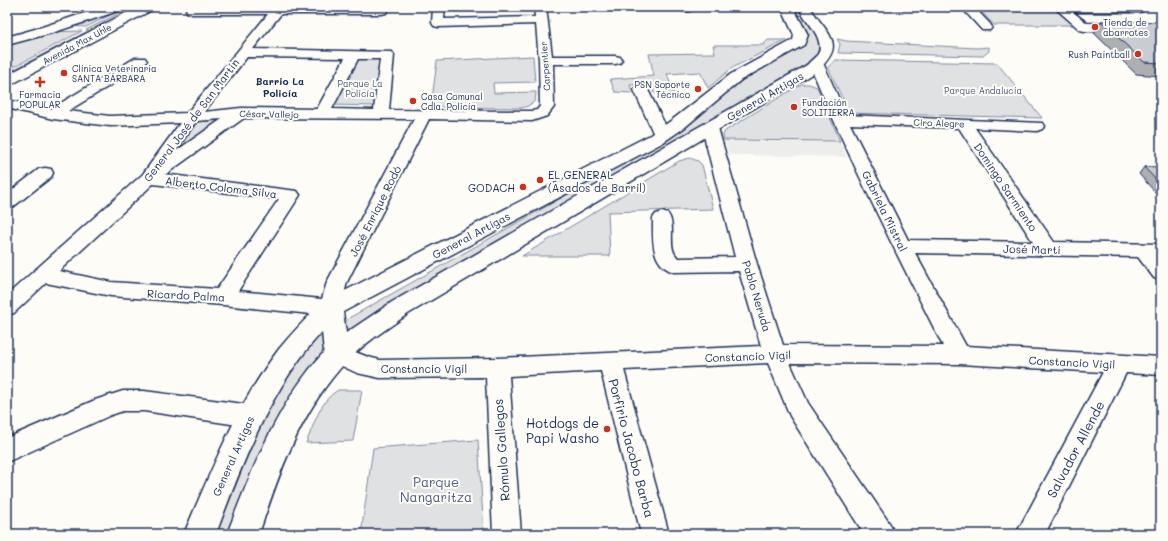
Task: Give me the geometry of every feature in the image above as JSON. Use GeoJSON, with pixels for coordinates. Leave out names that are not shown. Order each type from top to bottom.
{"type":"FeatureCollection","features":[{"type":"Feature","properties":{"kind":"street"},"geometry":{"type":"LineString","coordinates":[[7,41],[47,30],[116,7]]}},
{"type":"Feature","properties":{"kind":"street","name":"Avenida Max Uhle"},"geometry":{"type":"LineString","coordinates":[[93,31],[131,7]]}},
{"type":"Feature","properties":{"kind":"street","name":"Avenida Max Uhle"},"geometry":{"type":"LineString","coordinates":[[10,74],[93,31],[147,7]]}},
{"type":"Feature","properties":{"kind":"street"},"geometry":{"type":"LineString","coordinates":[[439,7],[437,27],[540,14]]}},
{"type":"Feature","properties":{"kind":"street"},"geometry":{"type":"LineString","coordinates":[[967,7],[986,27]]}},
{"type":"Feature","properties":{"kind":"street"},"geometry":{"type":"LineString","coordinates":[[1061,8],[1138,8],[1161,24]]}},
{"type":"Feature","properties":{"kind":"street"},"geometry":{"type":"LineString","coordinates":[[1061,8],[1084,27],[1161,28]]}},
{"type":"Feature","properties":{"kind":"street","name":"General José de San Martín"},"geometry":{"type":"LineString","coordinates":[[7,307],[149,178],[191,118],[279,9]]}},
{"type":"Feature","properties":{"kind":"street"},"geometry":{"type":"LineString","coordinates":[[192,10],[382,10]]}},
{"type":"Feature","properties":{"kind":"street"},"geometry":{"type":"LineString","coordinates":[[789,10],[806,10]]}},
{"type":"Feature","properties":{"kind":"street","name":"General Artigas"},"geometry":{"type":"LineString","coordinates":[[200,534],[251,416],[286,359],[315,323],[331,308],[662,135],[736,77],[795,46],[799,42],[801,35],[789,10]]}},
{"type":"Feature","properties":{"kind":"street","name":"General Artigas"},"geometry":{"type":"LineString","coordinates":[[243,534],[265,472],[277,444],[293,414],[309,390],[338,354],[400,308],[817,65],[827,54],[828,47],[826,40],[806,10]]}},
{"type":"Feature","properties":{"kind":"street","name":"Carpentier"},"geometry":{"type":"LineString","coordinates":[[532,116],[542,113],[547,107],[546,60],[540,14]]}},
{"type":"Feature","properties":{"kind":"street"},"geometry":{"type":"LineString","coordinates":[[47,30],[93,31]]}},
{"type":"Feature","properties":{"kind":"street"},"geometry":{"type":"LineString","coordinates":[[242,53],[386,55],[381,115]]}},
{"type":"Feature","properties":{"kind":"street"},"geometry":{"type":"LineString","coordinates":[[322,114],[353,55]]}},
{"type":"Feature","properties":{"kind":"street"},"geometry":{"type":"LineString","coordinates":[[546,60],[614,60]]}},
{"type":"Feature","properties":{"kind":"street"},"geometry":{"type":"LineString","coordinates":[[53,114],[140,61]]}},
{"type":"Feature","properties":{"kind":"street","name":"Gabriela Mistral"},"geometry":{"type":"LineString","coordinates":[[817,65],[840,119],[902,246],[959,355]]}},
{"type":"Feature","properties":{"kind":"street"},"geometry":{"type":"LineString","coordinates":[[641,90],[662,135]]}},
{"type":"Feature","properties":{"kind":"street","name":"César Vallejo"},"geometry":{"type":"LineString","coordinates":[[7,104],[53,114],[110,121],[161,120],[241,113],[532,116]]}},
{"type":"Feature","properties":{"kind":"street"},"geometry":{"type":"LineString","coordinates":[[149,178],[241,113]]}},
{"type":"Feature","properties":{"kind":"street","name":"José Enrique Rodó"},"geometry":{"type":"LineString","coordinates":[[331,308],[333,293],[337,282],[423,116]]}},
{"type":"Feature","properties":{"kind":"street","name":"Ciro Alegre"},"geometry":{"type":"LineString","coordinates":[[840,119],[1037,126]]}},
{"type":"Feature","properties":{"kind":"street","name":"Domingo Sarmiento"},"geometry":{"type":"LineString","coordinates":[[964,124],[1034,230],[1049,250]]}},
{"type":"Feature","properties":{"kind":"street","name":"Pablo Neruda"},"geometry":{"type":"LineString","coordinates":[[710,128],[747,264],[775,354],[799,409],[880,534]]}},
{"type":"Feature","properties":{"kind":"street"},"geometry":{"type":"LineString","coordinates":[[7,203],[45,172]]}},
{"type":"Feature","properties":{"kind":"street","name":"Alberto Coloma Silva"},"geometry":{"type":"LineString","coordinates":[[149,178],[291,195],[223,297]]}},
{"type":"Feature","properties":{"kind":"street"},"geometry":{"type":"LineString","coordinates":[[662,218],[664,255],[667,261],[674,265],[747,264]]}},
{"type":"Feature","properties":{"kind":"street","name":"José Martí"},"geometry":{"type":"LineString","coordinates":[[902,246],[1152,252]]}},
{"type":"Feature","properties":{"kind":"street"},"geometry":{"type":"LineString","coordinates":[[1152,252],[1161,272]]}},
{"type":"Feature","properties":{"kind":"street","name":"Ricardo Palma"},"geometry":{"type":"LineString","coordinates":[[41,275],[111,289],[223,297],[331,308]]}},
{"type":"Feature","properties":{"kind":"street"},"geometry":{"type":"LineString","coordinates":[[331,308],[338,354]]}},
{"type":"Feature","properties":{"kind":"street","name":"Constancio Vigil"},"geometry":{"type":"LineString","coordinates":[[338,354],[365,366],[380,369],[497,367],[775,354],[959,355],[1119,365],[1161,366]]}},
{"type":"Feature","properties":{"kind":"street","name":"Porfirio Jacobo Barba"},"geometry":{"type":"LineString","coordinates":[[610,362],[655,534]]}},
{"type":"Feature","properties":{"kind":"street","name":"Salvador Allende"},"geometry":{"type":"LineString","coordinates":[[1030,534],[1119,365]]}},
{"type":"Feature","properties":{"kind":"street","name":"Rómulo Gallegos"},"geometry":{"type":"LineString","coordinates":[[497,367],[507,534]]}},
{"type":"Feature","properties":{"kind":"street"},"geometry":{"type":"LineString","coordinates":[[7,450],[123,401],[144,401],[251,416]]}},
{"type":"Feature","properties":{"kind":"shaded area","name":"Fundación SOLITIERRA"},"geometry":{"type":"Polygon","coordinates":[[[801,84],[809,84],[817,87],[847,157],[729,155],[723,135],[725,131],[801,84]]]}},
{"type":"Feature","properties":{"kind":"green space"},"geometry":{"type":"Polygon","coordinates":[[[119,7],[127,7],[86,27],[64,26],[119,7]]]}},
{"type":"Feature","properties":{"kind":"green space"},"geometry":{"type":"Polygon","coordinates":[[[131,7],[147,7],[100,32],[86,30],[131,7]]]}},
{"type":"Feature","properties":{"kind":"green space"},"geometry":{"type":"Polygon","coordinates":[[[977,7],[1052,7],[1073,25],[994,25],[977,7]]]}},
{"type":"Feature","properties":{"kind":"green space"},"geometry":{"type":"Polygon","coordinates":[[[799,15],[803,15],[819,41],[820,47],[816,58],[514,235],[355,331],[340,334],[340,327],[349,318],[671,136],[745,77],[798,49],[806,41],[807,37],[806,29],[799,15]]]}},
{"type":"Feature","properties":{"kind":"green space"},"geometry":{"type":"Polygon","coordinates":[[[82,31],[7,70],[7,42],[47,32],[82,31]]]}},
{"type":"Feature","properties":{"kind":"green space"},"geometry":{"type":"Polygon","coordinates":[[[86,32],[96,33],[21,73],[11,71],[86,32]]]}},
{"type":"Feature","properties":{"kind":"green space"},"geometry":{"type":"Polygon","coordinates":[[[837,39],[846,41],[977,48],[989,47],[989,51],[983,56],[838,53],[840,44],[837,39]]]}},
{"type":"Feature","properties":{"kind":"green space"},"geometry":{"type":"Polygon","coordinates":[[[768,40],[787,40],[732,68],[708,88],[700,72],[667,74],[674,94],[654,93],[650,84],[630,85],[632,93],[615,92],[610,79],[654,76],[649,54],[715,53],[713,45],[763,45],[768,40]]]}},
{"type":"Feature","properties":{"kind":"green space","name":"Parque La Policía"},"geometry":{"type":"Polygon","coordinates":[[[357,56],[382,57],[375,106],[332,105],[357,56]]]}},
{"type":"Feature","properties":{"kind":"green space"},"geometry":{"type":"Polygon","coordinates":[[[533,56],[535,82],[493,83],[494,93],[536,92],[535,101],[528,106],[521,108],[431,107],[437,61],[533,56]]]}},
{"type":"Feature","properties":{"kind":"green space","name":"Parque Andalucía"},"geometry":{"type":"Polygon","coordinates":[[[836,60],[997,63],[1042,118],[849,113],[828,67],[836,60]]]}},
{"type":"Feature","properties":{"kind":"green space","name":"Fundación SOLITIERRA"},"geometry":{"type":"Polygon","coordinates":[[[801,84],[809,84],[817,87],[840,141],[724,140],[723,135],[725,131],[801,84]]]}},
{"type":"Feature","properties":{"kind":"green space"},"geometry":{"type":"Polygon","coordinates":[[[219,120],[170,158],[198,122],[219,120]]]}},
{"type":"Feature","properties":{"kind":"green space"},"geometry":{"type":"Polygon","coordinates":[[[690,158],[698,161],[702,165],[713,209],[608,212],[610,256],[522,256],[679,161],[690,158]]]}},
{"type":"Feature","properties":{"kind":"green space"},"geometry":{"type":"Polygon","coordinates":[[[331,308],[337,354],[243,534],[200,534],[251,416],[331,308]]]}},
{"type":"Feature","properties":{"kind":"green space"},"geometry":{"type":"Polygon","coordinates":[[[338,390],[362,390],[353,441],[306,443],[322,406],[332,394],[338,390]]]}},
{"type":"Feature","properties":{"kind":"green space","name":"Parque Nangaritza"},"geometry":{"type":"Polygon","coordinates":[[[478,440],[484,534],[361,534],[373,448],[478,440]]]}},
{"type":"Feature","properties":{"kind":"building"},"geometry":{"type":"Polygon","coordinates":[[[1101,21],[1161,22],[1161,63],[1144,62],[1101,21]]]}},
{"type":"Feature","properties":{"kind":"building"},"geometry":{"type":"Polygon","coordinates":[[[1144,167],[1161,167],[1161,185],[1144,167]]]}},
{"type":"Feature","properties":{"kind":"building"},"geometry":{"type":"Polygon","coordinates":[[[857,530],[860,534],[840,534],[857,530]]]}},
{"type":"Feature","properties":{"kind":"place","name":"Tienda de abarrotes"},"geometry":{"type":"Point","coordinates":[1095,27]}},
{"type":"Feature","properties":{"kind":"place","name":"Rush Paintball"},"geometry":{"type":"Point","coordinates":[1138,54]}},
{"type":"Feature","properties":{"kind":"place","name":"Clínica Veterinaria SANTA BÁRBARA"},"geometry":{"type":"Point","coordinates":[64,73]}},
{"type":"Feature","properties":{"kind":"place","name":"Farmacia POPULAR"},"geometry":{"type":"Point","coordinates":[40,82]}},
{"type":"Feature","properties":{"kind":"place","name":"PSN Soporte Técnico"},"geometry":{"type":"Point","coordinates":[698,89]}},
{"type":"Feature","properties":{"kind":"place","name":"Casa Comunal Cdla. Policía"},"geometry":{"type":"Point","coordinates":[413,101]}},
{"type":"Feature","properties":{"kind":"place","name":"Fundación SOLITIERRA"},"geometry":{"type":"Point","coordinates":[794,107]}},
{"type":"Feature","properties":{"kind":"place","name":"EL GENERAL (Asados de Barril)"},"geometry":{"type":"Point","coordinates":[540,180]}},
{"type":"Feature","properties":{"kind":"place","name":"GODACH"},"geometry":{"type":"Point","coordinates":[523,187]}},
{"type":"Feature","properties":{"kind":"place","name":"Hotdogs de Papi Washo"},"geometry":{"type":"Point","coordinates":[607,429]}},
{"type":"Feature","properties":{"kind":"district","name":"Barrio La Policía"},"geometry":{"type":"Point","coordinates":[280,86]}}]}
